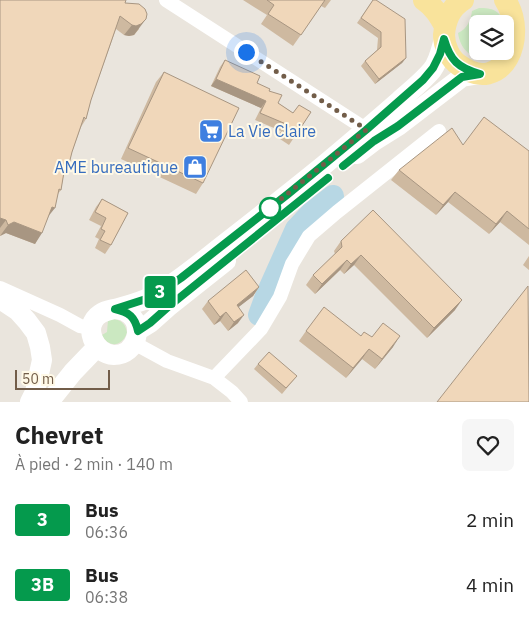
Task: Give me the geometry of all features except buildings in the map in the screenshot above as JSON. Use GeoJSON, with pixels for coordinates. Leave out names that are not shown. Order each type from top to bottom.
{"type":"FeatureCollection","features":[{"type":"Feature","properties":{"kind":"main road"},"geometry":{"type":"LineString","coordinates":[[424,0],[439,14],[448,51],[455,62],[466,70],[480,74]]}},
{"type":"Feature","properties":{"kind":"main road"},"geometry":{"type":"LineString","coordinates":[[463,0],[449,13],[440,54],[433,68],[423,80],[366,130],[181,278],[152,296],[107,310],[97,316],[93,323],[95,337],[103,352],[112,355],[127,351],[136,337],[168,307],[374,141],[398,126],[462,77],[516,68],[518,56],[523,44],[526,42],[521,18],[511,2]]}},
{"type":"Feature","properties":{"kind":"main road"},"geometry":{"type":"LineString","coordinates":[[0,299],[18,311],[36,333],[42,360],[35,392],[30,402]]}},
{"type":"Feature","properties":{"kind":"main road"},"geometry":{"type":"LineString","coordinates":[[115,309],[125,311],[131,316],[136,323],[136,337]]}},
{"type":"Feature","properties":{"kind":"main road"},"geometry":{"type":"LineString","coordinates":[[49,402],[73,372],[95,337]]}},
{"type":"Feature","properties":{"kind":"street"},"geometry":{"type":"LineString","coordinates":[[166,0],[366,130]]}},
{"type":"Feature","properties":{"kind":"street"},"geometry":{"type":"LineString","coordinates":[[214,378],[261,329],[280,297],[292,264],[309,236],[440,130]]}},
{"type":"Feature","properties":{"kind":"street"},"geometry":{"type":"LineString","coordinates":[[0,288],[60,315],[95,337]]}},
{"type":"Feature","properties":{"kind":"street"},"geometry":{"type":"LineString","coordinates":[[136,337],[167,361],[214,378],[241,402]]}},
{"type":"Feature","properties":{"kind":"shaded area"},"geometry":{"type":"Polygon","coordinates":[[[0,0],[529,0],[529,402],[0,402],[0,0]]]}},
{"type":"Feature","properties":{"kind":"green space"},"geometry":{"type":"Polygon","coordinates":[[[479,8],[488,9],[495,11],[499,15],[471,15],[472,11],[479,8]]]}},
{"type":"Feature","properties":{"kind":"green space"},"geometry":{"type":"Polygon","coordinates":[[[469,22],[469,54],[463,48],[458,33],[469,22]]]}},
{"type":"Feature","properties":{"kind":"green space"},"geometry":{"type":"Polygon","coordinates":[[[115,319],[124,324],[127,333],[122,341],[111,344],[102,335],[107,332],[108,320],[115,319]]]}},
{"type":"Feature","properties":{"kind":"waterway"},"geometry":{"type":"LineString","coordinates":[[259,315],[296,229],[311,213],[333,196]]}},
{"type":"Feature","properties":{"kind":"bus line","name":"3"},"geometry":{"type":"LineString","coordinates":[[328,178],[138,331],[136,323],[131,316],[125,311],[115,309],[158,294],[181,278],[366,130],[423,80],[433,68],[440,54],[444,39],[448,51],[455,62],[466,70],[480,74],[462,77],[343,166]]}},
{"type":"Feature","properties":{"kind":"place","name":"La Vie Claire"},"geometry":{"type":"Point","coordinates":[211,131]}},
{"type":"Feature","properties":{"kind":"place","name":"AME bureautique"},"geometry":{"type":"Point","coordinates":[195,167]}},
{"type":"Feature","properties":{"kind":"route"},"geometry":{"type":"LineString","coordinates":[[246,52],[366,130],[270,208]]}}]}
